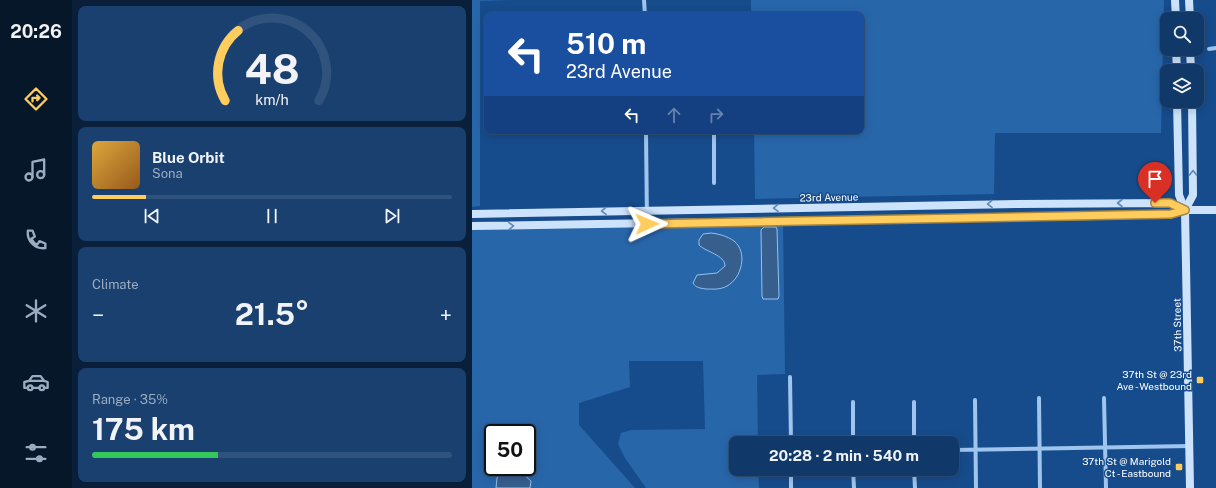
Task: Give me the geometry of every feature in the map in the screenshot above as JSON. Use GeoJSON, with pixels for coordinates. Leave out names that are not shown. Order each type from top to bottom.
{"type":"FeatureCollection","features":[{"type":"Feature","properties":{"kind":"main road"},"geometry":{"type":"LineString","coordinates":[[1176,2],[1189,1],[1190,12]]}},
{"type":"Feature","properties":{"kind":"main road","name":"37th Street"},"geometry":{"type":"LineString","coordinates":[[1177,108],[1179,195],[1185,210],[1190,488]]}},
{"type":"Feature","properties":{"kind":"main road","name":"37th Street"},"geometry":{"type":"LineString","coordinates":[[1185,210],[1193,195],[1192,108]]}},
{"type":"Feature","properties":{"kind":"main road","name":"23rd Avenue"},"geometry":{"type":"LineString","coordinates":[[472,214],[1010,204],[1170,203],[1185,210]]}},
{"type":"Feature","properties":{"kind":"main road","name":"23rd Avenue"},"geometry":{"type":"LineString","coordinates":[[472,226],[1171,214],[1185,210],[1216,210]]}},
{"type":"Feature","properties":{"kind":"street"},"geometry":{"type":"LineString","coordinates":[[644,0],[644,12]]}},
{"type":"Feature","properties":{"kind":"street"},"geometry":{"type":"LineString","coordinates":[[1209,48],[1216,48]]}},
{"type":"Feature","properties":{"kind":"street"},"geometry":{"type":"LineString","coordinates":[[646,134],[647,224]]}},
{"type":"Feature","properties":{"kind":"street"},"geometry":{"type":"LineString","coordinates":[[714,134],[714,183]]}},
{"type":"Feature","properties":{"kind":"street"},"geometry":{"type":"LineString","coordinates":[[790,377],[791,436]]}},
{"type":"Feature","properties":{"kind":"street"},"geometry":{"type":"LineString","coordinates":[[1039,398],[1040,488]]}},
{"type":"Feature","properties":{"kind":"street"},"geometry":{"type":"LineString","coordinates":[[1104,398],[1106,488]]}},
{"type":"Feature","properties":{"kind":"street"},"geometry":{"type":"LineString","coordinates":[[975,400],[976,488]]}},
{"type":"Feature","properties":{"kind":"street"},"geometry":{"type":"LineString","coordinates":[[853,402],[853,436]]}},
{"type":"Feature","properties":{"kind":"street"},"geometry":{"type":"LineString","coordinates":[[914,402],[914,436]]}},
{"type":"Feature","properties":{"kind":"street"},"geometry":{"type":"LineString","coordinates":[[959,450],[1190,446]]}},
{"type":"Feature","properties":{"kind":"street"},"geometry":{"type":"LineString","coordinates":[[791,476],[791,488]]}},
{"type":"Feature","properties":{"kind":"street"},"geometry":{"type":"LineString","coordinates":[[853,476],[854,488]]}},
{"type":"Feature","properties":{"kind":"street"},"geometry":{"type":"LineString","coordinates":[[914,476],[915,488]]}},
{"type":"Feature","properties":{"kind":"shaded area"},"geometry":{"type":"Polygon","coordinates":[[[472,0],[510,0],[480,1],[480,206],[472,207],[472,0]]]}},
{"type":"Feature","properties":{"kind":"shaded area"},"geometry":{"type":"Polygon","coordinates":[[[751,0],[1164,0],[1164,12],[1160,12],[1160,56],[1163,56],[1163,64],[1160,64],[1161,133],[995,133],[994,194],[755,199],[754,134],[864,134],[864,12],[751,12],[751,0]]]}},
{"type":"Feature","properties":{"kind":"shaded area"},"geometry":{"type":"Polygon","coordinates":[[[783,221],[785,374],[757,375],[758,436],[729,436],[729,476],[758,476],[759,488],[646,488],[625,458],[618,444],[621,433],[631,430],[705,429],[703,361],[629,361],[630,387],[579,403],[579,425],[635,488],[472,488],[472,228],[783,221]]]}},
{"type":"Feature","properties":{"kind":"shaded area"},"geometry":{"type":"Polygon","coordinates":[[[764,227],[776,227],[777,229],[778,299],[763,299],[762,296],[761,230],[764,227]]]}},
{"type":"Feature","properties":{"kind":"shaded area"},"geometry":{"type":"Polygon","coordinates":[[[711,233],[734,241],[741,252],[742,258],[736,277],[727,286],[719,289],[700,288],[695,286],[693,283],[697,275],[717,273],[725,266],[724,262],[719,256],[699,245],[699,240],[703,234],[711,233]]]}},
{"type":"Feature","properties":{"kind":"shaded area"},"geometry":{"type":"Polygon","coordinates":[[[498,476],[525,476],[531,481],[530,488],[496,488],[498,476]]]}},
{"type":"Feature","properties":{"kind":"place","name":"37th St @ 23rd Ave - Westbound"},"geometry":{"type":"Point","coordinates":[1200,380]}},
{"type":"Feature","properties":{"kind":"place","name":"37th St @ Marigold Ct - Eastbound"},"geometry":{"type":"Point","coordinates":[1179,467]}},
{"type":"Feature","properties":{"kind":"route"},"geometry":{"type":"LineString","coordinates":[[647,224],[1171,214],[1185,210],[1170,203],[1155,203]]}}]}
